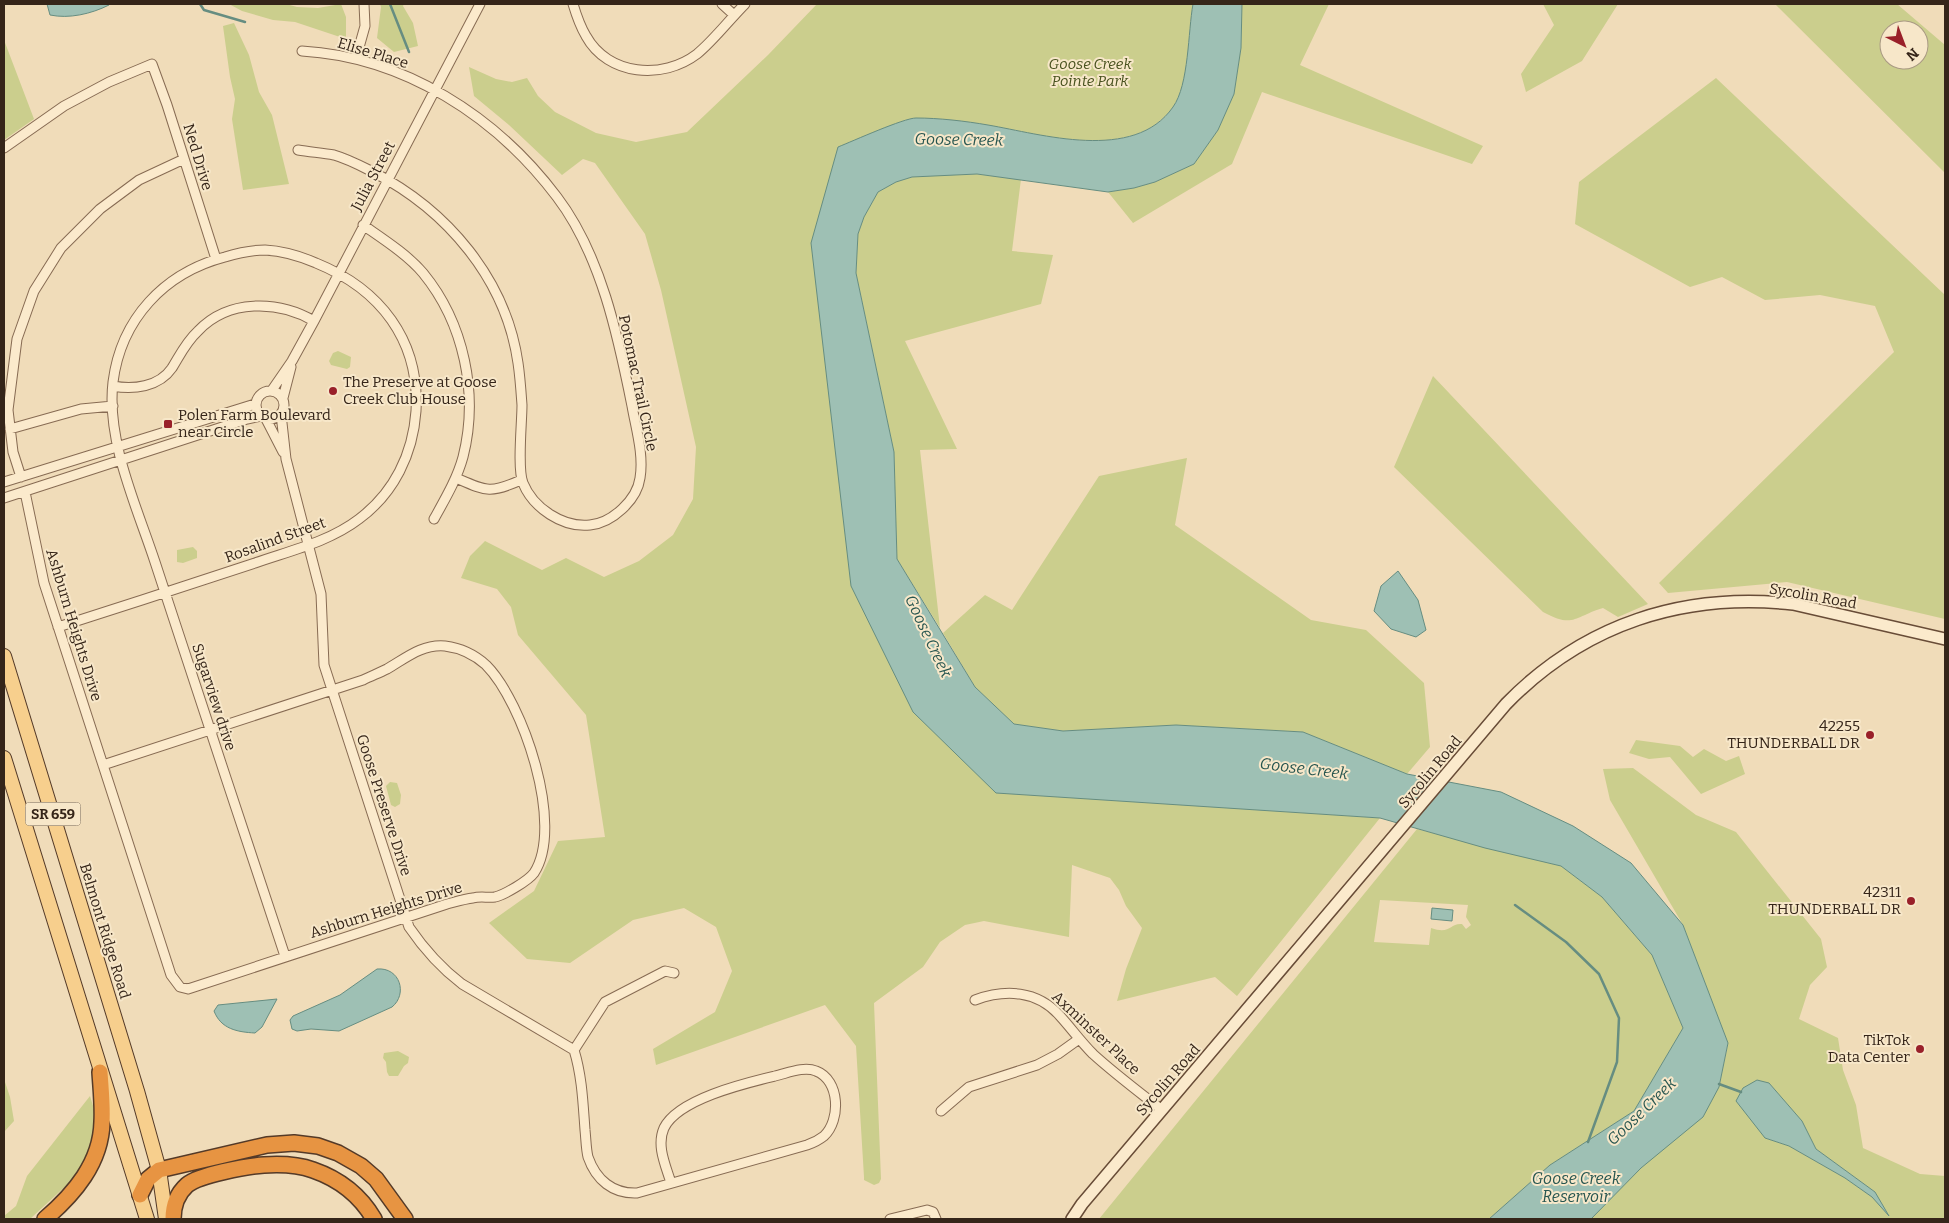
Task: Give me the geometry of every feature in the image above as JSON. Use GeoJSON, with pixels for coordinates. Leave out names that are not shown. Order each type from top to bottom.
{"type":"FeatureCollection","features":[{"type":"Feature","properties":{"kind":"highway"},"geometry":{"type":"LineString","coordinates":[[45,1219],[79,1185],[95,1156],[102,1121],[100,1072]]}},
{"type":"Feature","properties":{"kind":"highway"},"geometry":{"type":"LineString","coordinates":[[140,1195],[148,1179],[158,1170],[266,1145],[294,1143],[318,1146],[338,1153],[361,1166],[376,1179],[405,1219]]}},
{"type":"Feature","properties":{"kind":"highway"},"geometry":{"type":"LineString","coordinates":[[173,1219],[174,1205],[178,1196],[183,1188],[195,1180],[264,1165],[298,1167],[326,1176],[351,1190],[365,1205],[374,1219]]}},
{"type":"Feature","properties":{"kind":"main road","name":"Sycolin Road"},"geometry":{"type":"LineString","coordinates":[[1072,1219],[1082,1204],[1520,690],[1539,672],[1557,660],[1621,625],[1682,607],[1725,602],[1777,602],[1831,612],[1945,639]]}},
{"type":"Feature","properties":{"kind":"main road","name":"Belmont Ridge Road"},"geometry":{"type":"LineString","coordinates":[[4,656],[137,1091],[158,1170],[166,1219]]}},
{"type":"Feature","properties":{"kind":"main road","name":"SR 659"},"geometry":{"type":"LineString","coordinates":[[4,758],[100,1072],[148,1219]]}},
{"type":"Feature","properties":{"kind":"street"},"geometry":{"type":"LineString","coordinates":[[356,58],[365,26],[364,4]]}},
{"type":"Feature","properties":{"kind":"street","name":"Julia Street"},"geometry":{"type":"LineString","coordinates":[[272,390],[292,361],[314,321],[480,4]]}},
{"type":"Feature","properties":{"kind":"street"},"geometry":{"type":"LineString","coordinates":[[573,4],[586,37],[601,54],[618,64],[645,71],[660,71],[685,61],[697,53],[745,4]]}},
{"type":"Feature","properties":{"kind":"street"},"geometry":{"type":"LineString","coordinates":[[722,4],[734,15]]}},
{"type":"Feature","properties":{"kind":"street","name":"Elise Place"},"geometry":{"type":"LineString","coordinates":[[302,51],[326,52],[356,58],[399,73],[434,90]]}},
{"type":"Feature","properties":{"kind":"street","name":"Ned Drive"},"geometry":{"type":"LineString","coordinates":[[4,148],[64,106],[109,82],[152,64],[216,259]]}},
{"type":"Feature","properties":{"kind":"street","name":"Potomac Trail Circle"},"geometry":{"type":"LineString","coordinates":[[434,90],[474,115],[498,133],[559,199],[584,240],[603,289],[627,385],[640,451],[640,481],[629,502],[611,519],[591,525],[567,523],[549,514],[530,498],[521,480]]}},
{"type":"Feature","properties":{"kind":"street"},"geometry":{"type":"LineString","coordinates":[[298,150],[335,156],[387,180],[432,210],[463,243],[489,279],[508,319],[517,360],[522,404],[521,480],[500,489],[487,490],[456,478]]}},
{"type":"Feature","properties":{"kind":"street"},"geometry":{"type":"LineString","coordinates":[[21,477],[13,452],[9,403],[17,339],[34,292],[61,248],[100,209],[139,180],[184,159]]}},
{"type":"Feature","properties":{"kind":"street"},"geometry":{"type":"LineString","coordinates":[[363,225],[388,242],[422,272],[449,312],[460,342],[468,382],[469,416],[463,456],[456,478],[434,520]]}},
{"type":"Feature","properties":{"kind":"street","name":"Rosalind Street"},"geometry":{"type":"LineString","coordinates":[[58,627],[308,545],[337,533],[358,520],[386,494],[401,470],[411,446],[415,427],[417,400],[407,348],[390,316],[376,299],[339,272],[287,253],[263,250],[216,259],[182,274],[151,301],[139,314],[119,351],[113,386],[114,435],[118,446]]}},
{"type":"Feature","properties":{"kind":"street"},"geometry":{"type":"LineString","coordinates":[[113,386],[132,389],[158,380],[171,368],[184,346],[200,328],[219,315],[237,309],[255,305],[281,307],[301,313],[314,321]]}},
{"type":"Feature","properties":{"kind":"street","name":"Julia Street"},"geometry":{"type":"LineString","coordinates":[[283,398],[292,361]]}},
{"type":"Feature","properties":{"kind":"street"},"geometry":{"type":"LineString","coordinates":[[4,498],[247,418],[263,417],[271,419],[281,414],[284,409],[283,398],[272,390],[261,394],[256,404],[257,410],[263,417],[286,460]]}},
{"type":"Feature","properties":{"kind":"street"},"geometry":{"type":"LineString","coordinates":[[4,482],[256,404]]}},
{"type":"Feature","properties":{"kind":"street"},"geometry":{"type":"LineString","coordinates":[[10,429],[81,409],[113,406]]}},
{"type":"Feature","properties":{"kind":"street"},"geometry":{"type":"LineString","coordinates":[[281,414],[286,460]]}},
{"type":"Feature","properties":{"kind":"street","name":"Sugarview drive"},"geometry":{"type":"LineString","coordinates":[[118,446],[285,956]]}},
{"type":"Feature","properties":{"kind":"street","name":"Goose Preserve Drive"},"geometry":{"type":"LineString","coordinates":[[286,460],[321,594],[324,665],[409,927],[423,948],[446,972],[462,984],[574,1050]]}},
{"type":"Feature","properties":{"kind":"street","name":"Ashburn Heights Drive"},"geometry":{"type":"LineString","coordinates":[[25,492],[38,561],[58,627],[103,765],[174,982],[180,987],[188,989],[405,917],[473,897],[496,897],[533,874],[542,854],[545,828],[542,791],[530,744],[510,701],[494,675],[473,655],[455,648],[438,646],[413,652],[386,669],[363,680],[103,765]]}},
{"type":"Feature","properties":{"kind":"street"},"geometry":{"type":"LineString","coordinates":[[672,1183],[661,1147],[661,1138],[668,1120],[683,1109],[727,1088],[808,1069],[824,1075],[833,1087],[835,1095],[834,1117],[829,1130],[816,1142],[637,1193],[627,1194],[607,1185],[600,1179],[588,1156],[579,1067],[574,1050],[605,1002],[665,971],[674,973]]}},
{"type":"Feature","properties":{"kind":"street","name":"Axminster Place"},"geometry":{"type":"LineString","coordinates":[[975,1000],[1000,993],[1032,996],[1052,1008],[1078,1039],[1101,1061],[1162,1110]]}},
{"type":"Feature","properties":{"kind":"street"},"geometry":{"type":"LineString","coordinates":[[941,1111],[969,1087],[1037,1064],[1058,1054],[1078,1039]]}},
{"type":"Feature","properties":{"kind":"street"},"geometry":{"type":"LineString","coordinates":[[890,1219],[927,1210],[935,1217]]}},
{"type":"Feature","properties":{"kind":"green space"},"geometry":{"type":"Polygon","coordinates":[[[229,4],[286,4],[297,7],[318,8],[341,4],[346,17],[346,39],[295,22],[273,20],[242,11],[229,4]]]}},
{"type":"Feature","properties":{"kind":"green space"},"geometry":{"type":"Polygon","coordinates":[[[380,4],[404,4],[403,6],[413,23],[418,46],[394,52],[377,38],[380,4]]]}},
{"type":"Feature","properties":{"kind":"green space","name":"Goose Creek Pointe Park"},"geometry":{"type":"Polygon","coordinates":[[[817,4],[1193,4],[1185,72],[1178,98],[1173,107],[1152,127],[1125,137],[1095,141],[1062,139],[964,122],[934,120],[838,147],[913,712],[1254,809],[1380,818],[1237,996],[1215,977],[1117,1001],[1126,969],[1142,928],[1126,906],[1119,890],[1110,878],[1072,865],[1069,937],[984,921],[965,925],[940,942],[923,967],[874,1003],[881,1179],[879,1183],[874,1185],[864,1180],[856,1046],[825,1005],[656,1065],[653,1049],[715,1012],[732,971],[716,927],[684,908],[633,920],[570,963],[527,959],[489,923],[534,891],[558,841],[605,837],[586,715],[518,635],[511,607],[497,589],[461,578],[470,556],[485,541],[542,570],[566,558],[604,577],[639,561],[673,535],[693,499],[696,447],[661,290],[645,234],[595,163],[583,159],[562,175],[509,125],[474,96],[469,67],[496,79],[512,82],[527,78],[538,96],[555,112],[596,133],[636,142],[687,132],[768,55],[817,4]]]}},
{"type":"Feature","properties":{"kind":"green space"},"geometry":{"type":"Polygon","coordinates":[[[1242,4],[1329,4],[1300,65],[1483,146],[1472,164],[1262,92],[1232,164],[1133,223],[1108,192],[1155,182],[1194,164],[1218,130],[1234,94],[1241,48],[1242,4]]]}},
{"type":"Feature","properties":{"kind":"green space"},"geometry":{"type":"Polygon","coordinates":[[[1543,4],[1618,4],[1582,61],[1526,92],[1521,74],[1554,25],[1543,4]]]}},
{"type":"Feature","properties":{"kind":"green space"},"geometry":{"type":"Polygon","coordinates":[[[1775,4],[1897,4],[1916,20],[1879,20],[1879,70],[1929,70],[1929,31],[1945,45],[1945,173],[1775,4]]]}},
{"type":"Feature","properties":{"kind":"green space"},"geometry":{"type":"Polygon","coordinates":[[[234,23],[249,55],[259,92],[272,115],[289,184],[243,190],[232,119],[235,99],[223,26],[234,23]]]}},
{"type":"Feature","properties":{"kind":"green space"},"geometry":{"type":"Polygon","coordinates":[[[4,40],[34,119],[4,140],[4,40]]]}},
{"type":"Feature","properties":{"kind":"green space"},"geometry":{"type":"Polygon","coordinates":[[[1716,78],[1945,295],[1945,619],[1787,582],[1668,593],[1659,583],[1894,352],[1875,306],[1820,295],[1765,300],[1722,277],[1690,287],[1575,224],[1579,182],[1716,78]]]}},
{"type":"Feature","properties":{"kind":"green space"},"geometry":{"type":"Polygon","coordinates":[[[977,174],[1021,179],[1012,251],[1053,255],[1041,304],[905,341],[957,449],[920,450],[940,628],[897,559],[894,452],[856,273],[858,234],[864,217],[878,192],[896,182],[912,177],[932,175],[977,174]]]}},
{"type":"Feature","properties":{"kind":"green space"},"geometry":{"type":"Polygon","coordinates":[[[338,351],[351,357],[350,367],[347,369],[331,365],[329,361],[333,353],[338,351]]]}},
{"type":"Feature","properties":{"kind":"green space"},"geometry":{"type":"Polygon","coordinates":[[[1433,376],[1648,604],[1618,617],[1603,608],[1568,620],[1562,620],[1543,612],[1394,467],[1433,376]]]}},
{"type":"Feature","properties":{"kind":"green space"},"geometry":{"type":"Polygon","coordinates":[[[1187,458],[1175,525],[1311,620],[1366,630],[1424,683],[1430,747],[1407,774],[1303,732],[1176,725],[1063,731],[1014,724],[975,687],[943,633],[985,595],[1012,610],[1099,476],[1187,458]]]}},
{"type":"Feature","properties":{"kind":"green space"},"geometry":{"type":"Polygon","coordinates":[[[193,547],[197,551],[197,558],[183,563],[177,562],[177,550],[193,547]]]}},
{"type":"Feature","properties":{"kind":"green space"},"geometry":{"type":"Polygon","coordinates":[[[1636,740],[1680,746],[1693,757],[1704,749],[1726,761],[1739,756],[1745,774],[1701,794],[1670,757],[1649,759],[1629,753],[1636,740]]]}},
{"type":"Feature","properties":{"kind":"green space"},"geometry":{"type":"Polygon","coordinates":[[[1633,768],[1696,815],[1736,832],[1821,939],[1827,967],[1810,985],[1799,1019],[1838,1038],[1843,1070],[1856,1105],[1863,1148],[1920,1174],[1945,1176],[1945,1219],[1591,1219],[1719,1087],[1728,1044],[1683,925],[1610,800],[1603,769],[1633,768]],[[1769,1083],[1765,1138],[1789,1146],[1845,1178],[1872,1197],[1887,1213],[1875,1192],[1816,1149],[1802,1122],[1769,1083]]]}},
{"type":"Feature","properties":{"kind":"green space"},"geometry":{"type":"Polygon","coordinates":[[[390,782],[397,783],[401,795],[400,804],[395,807],[391,805],[386,786],[390,782]]]}},
{"type":"Feature","properties":{"kind":"green space"},"geometry":{"type":"Polygon","coordinates":[[[1417,829],[1561,866],[1602,897],[1652,955],[1683,1028],[1634,1111],[1550,1165],[1489,1219],[1099,1219],[1417,829]],[[1380,900],[1374,942],[1429,945],[1431,928],[1446,930],[1454,925],[1462,924],[1466,929],[1471,925],[1466,917],[1468,905],[1380,900]]]}},
{"type":"Feature","properties":{"kind":"green space"},"geometry":{"type":"Polygon","coordinates":[[[398,1051],[409,1057],[408,1063],[398,1076],[389,1076],[386,1062],[383,1058],[384,1053],[398,1051]]]}},
{"type":"Feature","properties":{"kind":"green space"},"geometry":{"type":"Polygon","coordinates":[[[4,1079],[10,1097],[14,1121],[4,1132],[4,1079]]]}},
{"type":"Feature","properties":{"kind":"green space"},"geometry":{"type":"Polygon","coordinates":[[[90,1096],[98,1122],[90,1152],[69,1183],[30,1219],[4,1219],[4,1216],[16,1206],[27,1176],[90,1096]]]}},
{"type":"Feature","properties":{"kind":"water"},"geometry":{"type":"Polygon","coordinates":[[[47,4],[109,5],[87,13],[57,16],[50,15],[47,4]]]}},
{"type":"Feature","properties":{"kind":"water"},"geometry":{"type":"Polygon","coordinates":[[[1193,4],[1242,4],[1241,48],[1234,94],[1218,130],[1194,164],[1155,182],[1108,192],[977,174],[912,177],[896,182],[878,192],[864,217],[858,234],[856,273],[894,452],[897,559],[975,687],[1014,724],[1063,731],[1176,725],[1303,732],[1407,774],[1501,792],[1573,826],[1631,863],[1683,925],[1728,1043],[1719,1087],[1703,1117],[1641,1168],[1591,1219],[1489,1219],[1550,1165],[1634,1111],[1683,1028],[1652,955],[1602,897],[1561,866],[1485,848],[1380,818],[996,793],[913,712],[851,586],[811,243],[838,147],[890,126],[916,118],[970,122],[1060,138],[1111,140],[1135,135],[1156,124],[1173,107],[1178,97],[1185,72],[1193,4]]]}},
{"type":"Feature","properties":{"kind":"water"},"geometry":{"type":"Polygon","coordinates":[[[1398,571],[1418,600],[1426,630],[1416,637],[1391,629],[1374,611],[1381,586],[1398,571]]]}},
{"type":"Feature","properties":{"kind":"water"},"geometry":{"type":"Polygon","coordinates":[[[1432,908],[1453,910],[1452,921],[1431,919],[1432,908]]]}},
{"type":"Feature","properties":{"kind":"water"},"geometry":{"type":"Polygon","coordinates":[[[377,969],[391,972],[399,982],[400,995],[392,1007],[339,1031],[311,1029],[297,1031],[292,1029],[290,1020],[293,1016],[340,995],[377,969]]]}},
{"type":"Feature","properties":{"kind":"water"},"geometry":{"type":"Polygon","coordinates":[[[277,999],[262,1027],[255,1033],[242,1032],[225,1026],[214,1011],[218,1005],[277,999]]]}},
{"type":"Feature","properties":{"kind":"water"},"geometry":{"type":"Polygon","coordinates":[[[1757,1080],[1769,1083],[1802,1121],[1816,1149],[1875,1192],[1889,1216],[1872,1197],[1845,1178],[1789,1146],[1765,1138],[1736,1101],[1743,1088],[1757,1080]]]}},
{"type":"Feature","properties":{"kind":"waterway"},"geometry":{"type":"LineString","coordinates":[[200,4],[204,10],[245,22]]}},
{"type":"Feature","properties":{"kind":"waterway"},"geometry":{"type":"LineString","coordinates":[[390,4],[409,52]]}},
{"type":"Feature","properties":{"kind":"waterway"},"geometry":{"type":"LineString","coordinates":[[1515,905],[1566,942],[1599,974],[1619,1018],[1617,1062],[1588,1142]]}},
{"type":"Feature","properties":{"kind":"waterway"},"geometry":{"type":"LineString","coordinates":[[1719,1084],[1741,1092]]}},
{"type":"Feature","properties":{"kind":"place","name":"The Preserve at Goose Creek Club House"},"geometry":{"type":"Point","coordinates":[333,391]}},
{"type":"Feature","properties":{"kind":"place","name":"Polen Farm Boulevard near Circle"},"geometry":{"type":"Point","coordinates":[168,424]}},
{"type":"Feature","properties":{"kind":"place","name":"42255 THUNDERBALL DR"},"geometry":{"type":"Point","coordinates":[1870,735]}},
{"type":"Feature","properties":{"kind":"place","name":"42311 THUNDERBALL DR"},"geometry":{"type":"Point","coordinates":[1911,901]}},
{"type":"Feature","properties":{"kind":"place","name":"TikTok Data Center"},"geometry":{"type":"Point","coordinates":[1920,1049]}},
{"type":"Feature","properties":{"kind":"water label","name":"Goose Creek"},"geometry":{"type":"Point","coordinates":[959,139]}},
{"type":"Feature","properties":{"kind":"water label","name":"Goose Creek"},"geometry":{"type":"Point","coordinates":[929,636]}},
{"type":"Feature","properties":{"kind":"water label","name":"Goose Creek"},"geometry":{"type":"Point","coordinates":[1304,768]}},
{"type":"Feature","properties":{"kind":"water label","name":"Goose Creek"},"geometry":{"type":"Point","coordinates":[1641,1111]}},
{"type":"Feature","properties":{"kind":"water label","name":"Goose Creek Reservoir"},"geometry":{"type":"Point","coordinates":[1576,1187]}}]}
